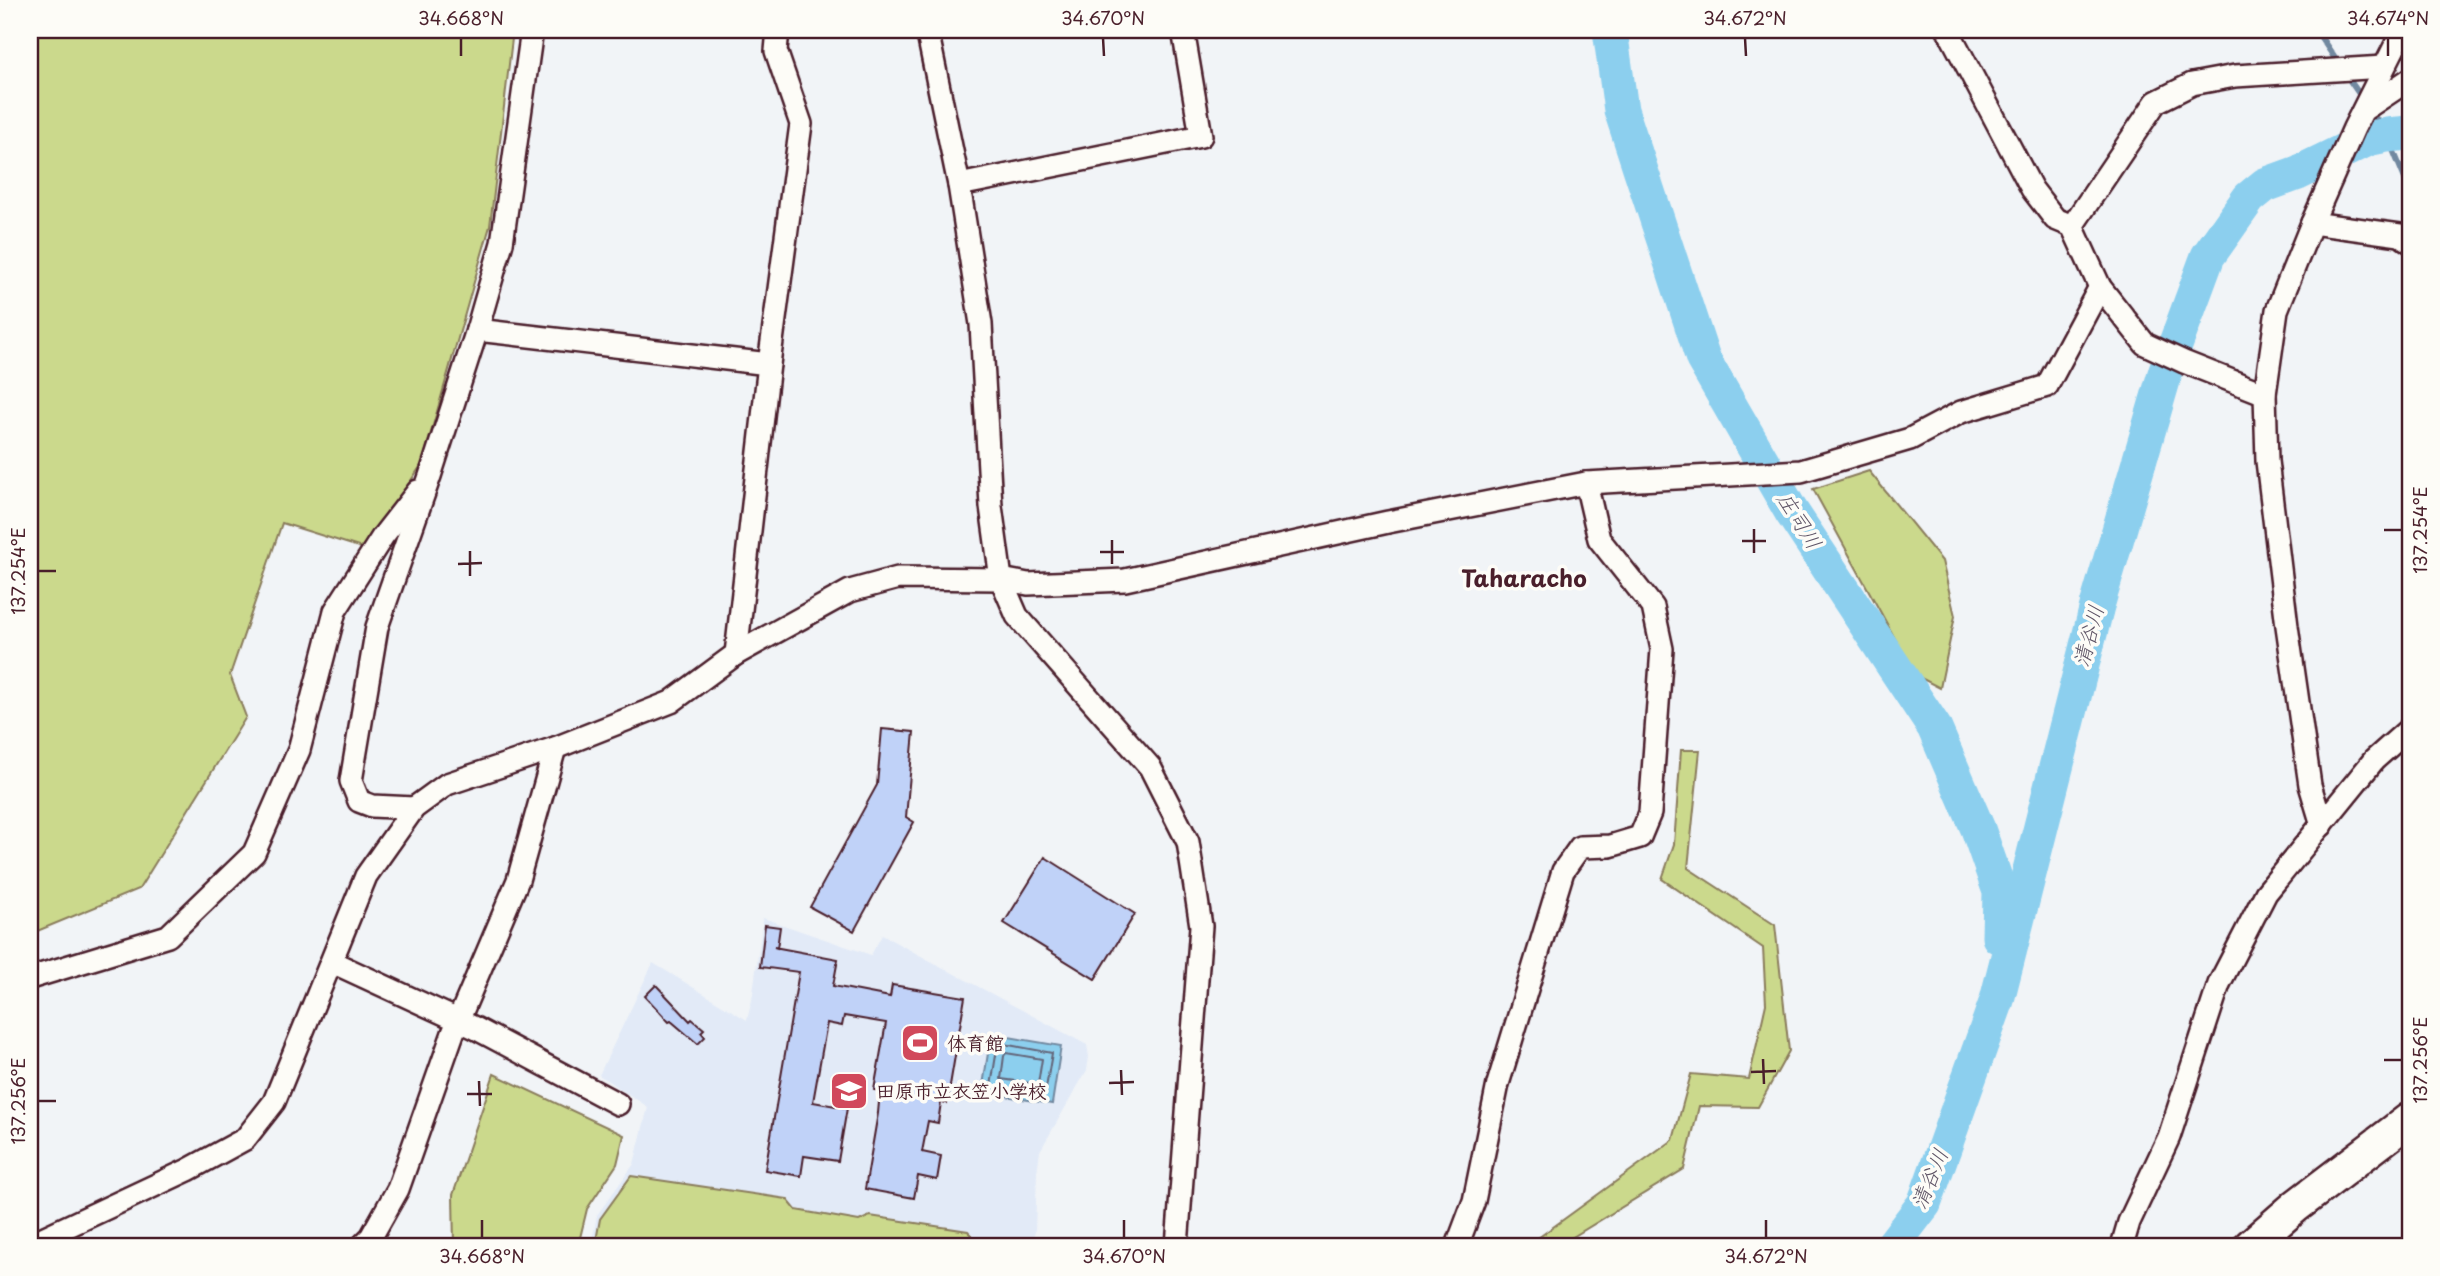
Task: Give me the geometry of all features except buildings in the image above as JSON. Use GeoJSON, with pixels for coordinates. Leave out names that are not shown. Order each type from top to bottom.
{"type":"FeatureCollection","features":[{"type":"Feature","properties":{"kind":"street"},"geometry":{"type":"LineString","coordinates":[[414,808],[372,806],[359,801],[351,781],[377,627],[430,476],[502,243],[532,30]]}},
{"type":"Feature","properties":{"kind":"street"},"geometry":{"type":"LineString","coordinates":[[736,654],[769,364],[801,124],[776,51],[778,30]]}},
{"type":"Feature","properties":{"kind":"street"},"geometry":{"type":"LineString","coordinates":[[927,30],[959,185],[981,324],[991,506],[1001,579],[1017,616],[1150,767],[1188,842],[1200,926],[1177,1246]]}},
{"type":"Feature","properties":{"kind":"street"},"geometry":{"type":"LineString","coordinates":[[959,185],[1201,136],[1183,30]]}},
{"type":"Feature","properties":{"kind":"street"},"geometry":{"type":"LineString","coordinates":[[1948,30],[2032,189],[2055,219],[2072,226],[2100,287],[2145,344],[2265,394]]}},
{"type":"Feature","properties":{"kind":"street"},"geometry":{"type":"LineString","coordinates":[[2322,825],[2310,785],[2287,626],[2267,461],[2265,394],[2277,310],[2312,223],[2403,30]]}},
{"type":"Feature","properties":{"kind":"street"},"geometry":{"type":"LineString","coordinates":[[2072,226],[2156,102],[2192,84],[2235,76],[2385,67]]}},
{"type":"Feature","properties":{"kind":"street"},"geometry":{"type":"LineString","coordinates":[[2359,119],[2410,79]]}},
{"type":"Feature","properties":{"kind":"street"},"geometry":{"type":"LineString","coordinates":[[2312,223],[2400,235],[2410,242]]}},
{"type":"Feature","properties":{"kind":"street"},"geometry":{"type":"LineString","coordinates":[[30,1244],[188,1170],[245,1139],[274,1102],[366,876],[414,808],[447,784],[555,748],[671,702],[736,654],[850,592],[898,578],[1001,579],[1028,584],[1125,580],[1388,522],[1586,483],[1801,471],[1910,439],[1961,412],[2047,386],[2100,287]]}},
{"type":"Feature","properties":{"kind":"street"},"geometry":{"type":"LineString","coordinates":[[477,330],[769,364]]}},
{"type":"Feature","properties":{"kind":"street"},"geometry":{"type":"LineString","coordinates":[[30,978],[168,936],[254,853],[299,750],[335,611],[383,537],[430,476]]}},
{"type":"Feature","properties":{"kind":"street"},"geometry":{"type":"LineString","coordinates":[[1457,1246],[1474,1201],[1498,1084],[1563,871],[1580,847],[1610,846],[1640,836],[1650,813],[1662,649],[1653,607],[1599,539],[1586,483]]}},
{"type":"Feature","properties":{"kind":"street"},"geometry":{"type":"LineString","coordinates":[[2122,1246],[2129,1222],[2169,1137],[2219,984],[2266,893],[2374,760],[2410,728]]}},
{"type":"Feature","properties":{"kind":"street"},"geometry":{"type":"LineString","coordinates":[[362,1246],[371,1237],[398,1189],[460,1021],[519,880],[555,748]]}},
{"type":"Feature","properties":{"kind":"street"},"geometry":{"type":"LineString","coordinates":[[332,962],[460,1021],[618,1104]]}},
{"type":"Feature","properties":{"kind":"street"},"geometry":{"type":"LineString","coordinates":[[2250,1246],[2295,1206],[2410,1119]]}},
{"type":"Feature","properties":{"kind":"shaded area","name":"田原市立衣笠小学校"},"geometry":{"type":"Polygon","coordinates":[[[763,918],[871,955],[882,935],[1087,1045],[1087,1070],[1040,1151],[1035,1232],[1030,1246],[591,1246],[597,1215],[634,1164],[648,1107],[599,1075],[653,963],[747,1020],[763,918]]]}},
{"type":"Feature","properties":{"kind":"green space"},"geometry":{"type":"Polygon","coordinates":[[[30,30],[513,30],[490,226],[422,464],[365,549],[282,523],[230,675],[246,717],[139,889],[30,934],[30,30]]]}},
{"type":"Feature","properties":{"kind":"green space"},"geometry":{"type":"Polygon","coordinates":[[[1869,471],[1942,561],[1955,616],[1940,688],[1915,675],[1813,489],[1869,471]]]}},
{"type":"Feature","properties":{"kind":"green space"},"geometry":{"type":"Polygon","coordinates":[[[1681,750],[1700,750],[1688,868],[1775,925],[1789,1051],[1758,1107],[1699,1106],[1684,1169],[1558,1246],[1527,1246],[1673,1140],[1691,1074],[1749,1079],[1766,1004],[1763,948],[1662,879],[1674,844],[1681,750]]]}},
{"type":"Feature","properties":{"kind":"green space"},"geometry":{"type":"Polygon","coordinates":[[[494,1074],[624,1135],[617,1164],[587,1209],[578,1246],[454,1246],[453,1195],[494,1074]]]}},
{"type":"Feature","properties":{"kind":"green space"},"geometry":{"type":"Polygon","coordinates":[[[631,1176],[787,1199],[796,1210],[859,1221],[870,1216],[968,1231],[975,1239],[1005,1244],[595,1246],[600,1219],[631,1176]]]}},
{"type":"Feature","properties":{"kind":"water"},"geometry":{"type":"Polygon","coordinates":[[[991,1034],[1061,1046],[1052,1104],[982,1092],[991,1034]]]}},
{"type":"Feature","properties":{"kind":"waterway","name":"庄司川"},"geometry":{"type":"LineString","coordinates":[[1610,30],[1621,110],[1703,359],[1791,511],[1934,727],[1978,829],[2000,892],[1999,937]]}},
{"type":"Feature","properties":{"kind":"waterway"},"geometry":{"type":"LineString","coordinates":[[2316,30],[2340,66]]}},
{"type":"Feature","properties":{"kind":"waterway"},"geometry":{"type":"LineString","coordinates":[[2346,75],[2364,101]]}},
{"type":"Feature","properties":{"kind":"waterway"},"geometry":{"type":"LineString","coordinates":[[2370,110],[2387,135],[2410,191]]}},
{"type":"Feature","properties":{"kind":"waterway","name":"清谷川"},"geometry":{"type":"LineString","coordinates":[[1892,1246],[1924,1204],[1997,1000],[2097,606],[2166,370],[2208,256],[2249,198],[2265,185],[2298,173],[2368,139],[2410,133]]}},
{"type":"Feature","properties":{"kind":"place","name":"体育館"},"geometry":{"type":"Point","coordinates":[920,1043]}},
{"type":"Feature","properties":{"kind":"place","name":"田原市立衣笠小学校"},"geometry":{"type":"Point","coordinates":[849,1091]}},
{"type":"Feature","properties":{"kind":"district","name":"Taharacho"},"geometry":{"type":"Point","coordinates":[1524,579]}}]}
